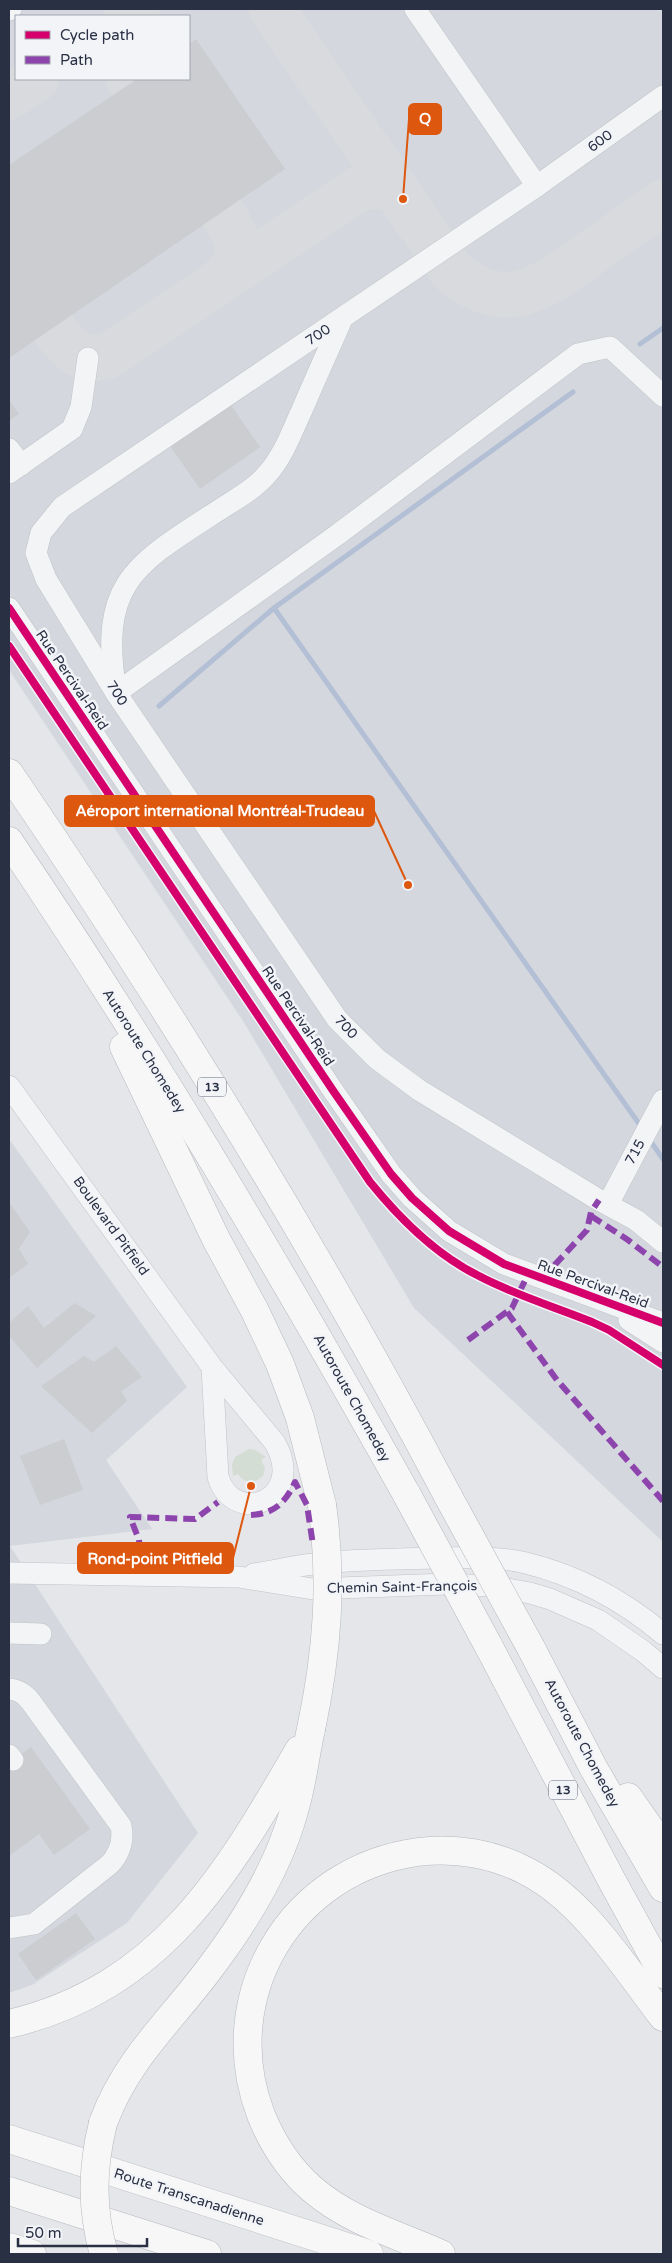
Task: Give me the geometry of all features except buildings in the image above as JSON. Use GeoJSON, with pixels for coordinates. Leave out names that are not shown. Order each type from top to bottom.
{"type":"FeatureCollection","features":[{"type":"Feature","properties":{"kind":"main road","name":"Autoroute Chomedey"},"geometry":{"type":"LineString","coordinates":[[9,773],[124,948],[274,1187],[372,1354],[594,1768],[663,1888]]}},
{"type":"Feature","properties":{"kind":"main road","name":"Autoroute Chomedey"},"geometry":{"type":"LineString","coordinates":[[9,841],[141,1045],[260,1238],[336,1367],[488,1645],[593,1846],[663,1974]]}},
{"type":"Feature","properties":{"kind":"main road"},"geometry":{"type":"LineString","coordinates":[[71,936],[216,1239],[256,1311],[280,1364],[300,1418],[322,1505],[327,1544],[329,1596],[322,1671],[294,1812],[264,1882],[241,1923],[210,1968],[132,2064],[118,2088],[103,2123],[96,2155],[93,2194],[97,2228],[104,2254]]}},
{"type":"Feature","properties":{"kind":"main road"},"geometry":{"type":"LineString","coordinates":[[556,1695],[663,1847]]}},
{"type":"Feature","properties":{"kind":"main road"},"geometry":{"type":"LineString","coordinates":[[9,2024],[52,2011],[97,1990],[146,1957],[178,1930],[235,1858],[311,1730]]}},
{"type":"Feature","properties":{"kind":"main road"},"geometry":{"type":"LineString","coordinates":[[441,2254],[359,2220],[326,2200],[310,2187],[283,2156],[263,2119],[256,2101],[247,2060],[247,2030],[251,2001],[265,1962],[276,1942],[298,1913],[332,1883],[350,1872],[389,1857],[443,1850],[492,1857],[527,1871],[561,1894],[589,1922],[663,2017]]}},
{"type":"Feature","properties":{"kind":"main road","name":"Route Transcanadienne"},"geometry":{"type":"LineString","coordinates":[[9,2139],[369,2254]]}},
{"type":"Feature","properties":{"kind":"main road"},"geometry":{"type":"LineString","coordinates":[[9,2191],[207,2254]]}},
{"type":"Feature","properties":{"kind":"main road"},"geometry":{"type":"LineString","coordinates":[[9,2247],[32,2254]]}},
{"type":"Feature","properties":{"kind":"street"},"geometry":{"type":"LineString","coordinates":[[415,9],[537,186]]}},
{"type":"Feature","properties":{"kind":"street","name":"600"},"geometry":{"type":"LineString","coordinates":[[537,186],[663,96]]}},
{"type":"Feature","properties":{"kind":"street","name":"700"},"geometry":{"type":"LineString","coordinates":[[537,186],[62,507],[40,533],[36,553],[46,579],[116,693],[336,1019],[377,1059],[419,1090],[599,1200],[636,1220],[663,1242]]}},
{"type":"Feature","properties":{"kind":"street"},"geometry":{"type":"LineString","coordinates":[[342,319],[283,451],[269,472],[256,486],[159,548],[138,567],[125,587],[115,610],[111,630],[110,657],[116,693],[337,535],[578,354],[610,347],[663,396]]}},
{"type":"Feature","properties":{"kind":"street"},"geometry":{"type":"LineString","coordinates":[[13,462],[72,429],[81,407],[88,358]]}},
{"type":"Feature","properties":{"kind":"street","name":"Rue Percival-Reid"},"geometry":{"type":"LineString","coordinates":[[9,608],[339,1099],[396,1180],[436,1221],[479,1251],[504,1264],[663,1323]]}},
{"type":"Feature","properties":{"kind":"street","name":"Boulevard Pitfield"},"geometry":{"type":"LineString","coordinates":[[9,1086],[212,1367],[274,1443],[280,1453],[284,1473],[282,1482],[271,1498],[263,1502],[251,1504],[238,1501],[226,1494],[220,1486],[212,1367]]}},
{"type":"Feature","properties":{"kind":"street","name":"715"},"geometry":{"type":"LineString","coordinates":[[608,1204],[663,1100]]}},
{"type":"Feature","properties":{"kind":"street","name":"Rue Percival-Reid"},"geometry":{"type":"LineString","coordinates":[[590,1296],[663,1342]]}},
{"type":"Feature","properties":{"kind":"street","name":"Chemin Saint-François"},"geometry":{"type":"LineString","coordinates":[[239,1577],[313,1564],[356,1561],[455,1558],[524,1563],[574,1578],[597,1589],[622,1602],[663,1634]]}},
{"type":"Feature","properties":{"kind":"street","name":"Chemin Saint-François"},"geometry":{"type":"LineString","coordinates":[[9,1573],[239,1577],[313,1589],[446,1584],[490,1586],[522,1591],[550,1600],[598,1620],[643,1651],[663,1668]]}},
{"type":"Feature","properties":{"kind":"street"},"geometry":{"type":"LineString","coordinates":[[9,1633],[41,1634]]}},
{"type":"Feature","properties":{"kind":"street"},"geometry":{"type":"LineString","coordinates":[[9,1689],[25,1694],[32,1702],[121,1826],[123,1834],[118,1856],[110,1864],[34,1924],[9,1928]]}},
{"type":"Feature","properties":{"kind":"shaded area"},"geometry":{"type":"Polygon","coordinates":[[[9,9],[663,9],[663,1542],[414,1308],[243,1021],[9,670],[9,9]]]}},
{"type":"Feature","properties":{"kind":"shaded area"},"geometry":{"type":"Polygon","coordinates":[[[9,1139],[187,1387],[106,1460],[152,1529],[10,1546],[198,1833],[127,1923],[32,1985],[9,1993],[9,1139]]]}},
{"type":"Feature","properties":{"kind":"shaded area"},"geometry":{"type":"Polygon","coordinates":[[[249,1449],[255,1450],[266,1457],[261,1460],[265,1468],[263,1476],[253,1483],[242,1479],[238,1474],[233,1476],[232,1464],[235,1457],[249,1449]]]}},
{"type":"Feature","properties":{"kind":"waterway"},"geometry":{"type":"LineString","coordinates":[[640,344],[663,328]]}},
{"type":"Feature","properties":{"kind":"waterway"},"geometry":{"type":"LineString","coordinates":[[159,706],[274,608],[573,392]]}},
{"type":"Feature","properties":{"kind":"waterway"},"geometry":{"type":"LineString","coordinates":[[274,608],[642,1128]]}},
{"type":"Feature","properties":{"kind":"waterway"},"geometry":{"type":"LineString","coordinates":[[649,1139],[663,1159]]}},
{"type":"Feature","properties":{"kind":"taxiway"},"geometry":{"type":"LineString","coordinates":[[128,15],[137,9]]}},
{"type":"Feature","properties":{"kind":"taxiway"},"geometry":{"type":"LineString","coordinates":[[272,9],[451,270],[471,284],[489,292],[506,295],[540,286],[556,277],[663,202]]}},
{"type":"Feature","properties":{"kind":"taxiway"},"geometry":{"type":"LineString","coordinates":[[9,97],[34,80]]}},
{"type":"Feature","properties":{"kind":"taxiway"},"geometry":{"type":"LineString","coordinates":[[53,328],[64,342],[76,352],[90,357],[108,356],[357,190],[370,186],[382,187],[393,191],[403,199]]}},
{"type":"Feature","properties":{"kind":"taxiway"},"geometry":{"type":"LineString","coordinates":[[221,212],[232,229],[237,245],[235,260],[224,278]]}},
{"type":"Feature","properties":{"kind":"marked path"},"geometry":{"type":"LineString","coordinates":[[547,1281],[550,1270],[587,1230],[591,1212],[599,1200]]}},
{"type":"Feature","properties":{"kind":"marked path"},"geometry":{"type":"LineString","coordinates":[[591,1216],[628,1240],[663,1267]]}},
{"type":"Feature","properties":{"kind":"marked path"},"geometry":{"type":"LineString","coordinates":[[468,1340],[512,1308],[528,1274]]}},
{"type":"Feature","properties":{"kind":"marked path"},"geometry":{"type":"LineString","coordinates":[[507,1312],[557,1380],[663,1501]]}},
{"type":"Feature","properties":{"kind":"marked path"},"geometry":{"type":"LineString","coordinates":[[251,1515],[266,1512],[278,1506],[288,1495],[295,1482],[307,1505],[313,1545]]}},
{"type":"Feature","properties":{"kind":"marked path"},"geometry":{"type":"LineString","coordinates":[[140,1552],[139,1540],[130,1517],[195,1519],[218,1502]]}},
{"type":"Feature","properties":{"kind":"cycle path"},"geometry":{"type":"LineString","coordinates":[[9,608],[334,1092],[391,1174],[412,1198],[449,1231],[504,1264],[663,1323]]}},
{"type":"Feature","properties":{"kind":"cycle path"},"geometry":{"type":"LineString","coordinates":[[9,646],[370,1182],[394,1209],[434,1247],[463,1267],[493,1283],[609,1330],[663,1365]]}},
{"type":"Feature","properties":{"kind":"place","name":"Q"},"geometry":{"type":"Point","coordinates":[403,199]}},
{"type":"Feature","properties":{"kind":"place","name":"Aéroport international Montréal-Trudeau"},"geometry":{"type":"Point","coordinates":[408,885]}},
{"type":"Feature","properties":{"kind":"place","name":"Rond-point Pitfield"},"geometry":{"type":"Point","coordinates":[251,1486]}}]}
